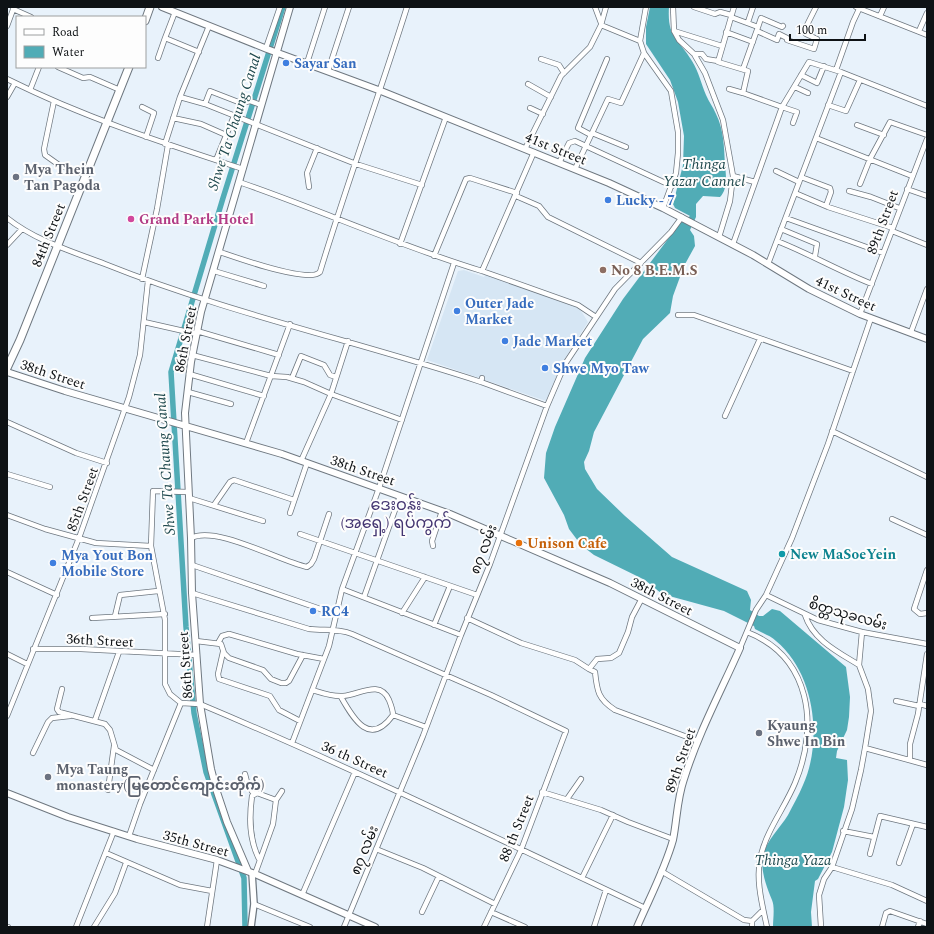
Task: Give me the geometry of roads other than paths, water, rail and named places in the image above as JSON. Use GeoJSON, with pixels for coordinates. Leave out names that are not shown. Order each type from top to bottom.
{"type":"FeatureCollection","features":[{"type":"Feature","properties":{"kind":"main road"},"geometry":{"type":"LineString","coordinates":[[146,18],[150,7]]}},
{"type":"Feature","properties":{"kind":"main road","name":"41st Street"},"geometry":{"type":"LineString","coordinates":[[162,7],[381,91],[575,169],[694,223],[768,264],[808,289],[860,314],[927,339]]}},
{"type":"Feature","properties":{"kind":"main road","name":"86th Street"},"geometry":{"type":"LineString","coordinates":[[247,871],[227,822],[211,769],[198,704],[191,655],[196,641],[192,593],[192,538],[187,494],[185,413],[192,355],[204,300],[220,252],[239,182],[241,168],[259,105],[290,7]]}},
{"type":"Feature","properties":{"kind":"main road","name":"84th Street"},"geometry":{"type":"LineString","coordinates":[[7,368],[129,68]]}},
{"type":"Feature","properties":{"kind":"main road","name":"38th Street"},"geometry":{"type":"LineString","coordinates":[[7,372],[125,409],[246,443],[442,511],[610,583],[641,600],[740,648]]}},
{"type":"Feature","properties":{"kind":"main road","name":"89th Street"},"geometry":{"type":"LineString","coordinates":[[636,927],[661,871],[673,839],[681,786],[698,740],[740,648]]}},
{"type":"Feature","properties":{"kind":"main road","name":"35th Street"},"geometry":{"type":"LineString","coordinates":[[7,793],[68,817],[129,836],[217,860],[247,871],[375,927]]}},
{"type":"Feature","properties":{"kind":"street"},"geometry":{"type":"LineString","coordinates":[[266,48],[280,7]]}},
{"type":"Feature","properties":{"kind":"street"},"geometry":{"type":"LineString","coordinates":[[307,63],[325,7]]}},
{"type":"Feature","properties":{"kind":"street"},"geometry":{"type":"LineString","coordinates":[[328,71],[349,7]]}},
{"type":"Feature","properties":{"kind":"street"},"geometry":{"type":"LineString","coordinates":[[220,252],[284,271],[318,274],[381,91],[407,7]]}},
{"type":"Feature","properties":{"kind":"street"},"geometry":{"type":"LineString","coordinates":[[595,7],[601,24],[640,41]]}},
{"type":"Feature","properties":{"kind":"street"},"geometry":{"type":"LineString","coordinates":[[525,149],[564,73],[590,47],[601,24],[606,7]]}},
{"type":"Feature","properties":{"kind":"street"},"geometry":{"type":"LineString","coordinates":[[646,7],[640,41],[644,53],[671,91],[678,132],[678,154],[672,186],[663,208]]}},
{"type":"Feature","properties":{"kind":"street"},"geometry":{"type":"LineString","coordinates":[[673,7],[674,31],[679,40],[694,54],[705,73],[723,120],[733,176],[730,201],[719,237]]}},
{"type":"Feature","properties":{"kind":"street"},"geometry":{"type":"LineString","coordinates":[[694,7],[715,14],[721,9],[731,16],[748,22],[777,40],[779,34],[787,38],[787,40],[814,49],[817,39],[806,34],[804,31],[816,7]]}},
{"type":"Feature","properties":{"kind":"street"},"geometry":{"type":"LineString","coordinates":[[718,61],[734,7]]}},
{"type":"Feature","properties":{"kind":"street"},"geometry":{"type":"LineString","coordinates":[[748,22],[753,7]]}},
{"type":"Feature","properties":{"kind":"street"},"geometry":{"type":"LineString","coordinates":[[880,16],[884,7]]}},
{"type":"Feature","properties":{"kind":"street"},"geometry":{"type":"LineString","coordinates":[[7,26],[13,8],[29,16]]}},
{"type":"Feature","properties":{"kind":"street"},"geometry":{"type":"LineString","coordinates":[[768,264],[828,105],[853,22],[859,8],[927,35]]}},
{"type":"Feature","properties":{"kind":"street"},"geometry":{"type":"LineString","coordinates":[[158,58],[175,12]]}},
{"type":"Feature","properties":{"kind":"street"},"geometry":{"type":"LineString","coordinates":[[919,31],[927,13]]}},
{"type":"Feature","properties":{"kind":"street"},"geometry":{"type":"LineString","coordinates":[[742,70],[761,18],[782,27],[783,26]]}},
{"type":"Feature","properties":{"kind":"street"},"geometry":{"type":"LineString","coordinates":[[142,279],[157,209],[166,144],[180,97],[209,26]]}},
{"type":"Feature","properties":{"kind":"street"},"geometry":{"type":"LineString","coordinates":[[674,31],[722,46]]}},
{"type":"Feature","properties":{"kind":"street"},"geometry":{"type":"LineString","coordinates":[[726,32],[753,42]]}},
{"type":"Feature","properties":{"kind":"street"},"geometry":{"type":"LineString","coordinates":[[165,38],[199,52]]}},
{"type":"Feature","properties":{"kind":"street"},"geometry":{"type":"LineString","coordinates":[[575,169],[608,99],[620,103],[622,101],[644,53]]}},
{"type":"Feature","properties":{"kind":"street"},"geometry":{"type":"LineString","coordinates":[[694,54],[702,54],[706,59],[718,61],[721,64],[748,72],[743,93]]}},
{"type":"Feature","properties":{"kind":"street"},"geometry":{"type":"LineString","coordinates":[[542,59],[559,65],[564,73]]}},
{"type":"Feature","properties":{"kind":"street"},"geometry":{"type":"LineString","coordinates":[[607,59],[578,128],[626,147]]}},
{"type":"Feature","properties":{"kind":"street"},"geometry":{"type":"LineString","coordinates":[[733,244],[782,107],[809,62],[838,71],[927,106]]}},
{"type":"Feature","properties":{"kind":"street"},"geometry":{"type":"LineString","coordinates":[[801,75],[816,83],[824,66]]}},
{"type":"Feature","properties":{"kind":"street"},"geometry":{"type":"LineString","coordinates":[[30,90],[39,68]]}},
{"type":"Feature","properties":{"kind":"street"},"geometry":{"type":"LineString","coordinates":[[60,68],[83,78],[90,77],[120,90]]}},
{"type":"Feature","properties":{"kind":"street"},"geometry":{"type":"LineString","coordinates":[[7,79],[54,101],[107,123],[241,168]]}},
{"type":"Feature","properties":{"kind":"street"},"geometry":{"type":"LineString","coordinates":[[828,105],[846,111],[860,80]]}},
{"type":"Feature","properties":{"kind":"street"},"geometry":{"type":"LineString","coordinates":[[7,98],[15,83]]}},
{"type":"Feature","properties":{"kind":"street"},"geometry":{"type":"LineString","coordinates":[[528,84],[551,97]]}},
{"type":"Feature","properties":{"kind":"street"},"geometry":{"type":"LineString","coordinates":[[794,87],[808,93]]}},
{"type":"Feature","properties":{"kind":"street"},"geometry":{"type":"LineString","coordinates":[[729,89],[797,112],[793,123]]}},
{"type":"Feature","properties":{"kind":"street"},"geometry":{"type":"LineString","coordinates":[[205,104],[210,91],[241,103],[250,101],[259,105]]}},
{"type":"Feature","properties":{"kind":"street"},"geometry":{"type":"LineString","coordinates":[[180,97],[205,104],[356,164],[422,185]]}},
{"type":"Feature","properties":{"kind":"street"},"geometry":{"type":"LineString","coordinates":[[54,101],[44,149],[45,156],[59,165],[86,175]]}},
{"type":"Feature","properties":{"kind":"street"},"geometry":{"type":"LineString","coordinates":[[142,107],[154,113],[146,137]]}},
{"type":"Feature","properties":{"kind":"street"},"geometry":{"type":"LineString","coordinates":[[530,108],[543,114]]}},
{"type":"Feature","properties":{"kind":"street"},"geometry":{"type":"LineString","coordinates":[[216,160],[234,116]]}},
{"type":"Feature","properties":{"kind":"street"},"geometry":{"type":"LineString","coordinates":[[400,244],[446,117]]}},
{"type":"Feature","properties":{"kind":"street"},"geometry":{"type":"LineString","coordinates":[[173,118],[201,124],[226,135]]}},
{"type":"Feature","properties":{"kind":"street"},"geometry":{"type":"LineString","coordinates":[[860,184],[870,159],[891,122],[927,135]]}},
{"type":"Feature","properties":{"kind":"street"},"geometry":{"type":"LineString","coordinates":[[857,125],[884,135]]}},
{"type":"Feature","properties":{"kind":"street"},"geometry":{"type":"LineString","coordinates":[[816,138],[912,176]]}},
{"type":"Feature","properties":{"kind":"street","name":"89th Street"},"geometry":{"type":"LineString","coordinates":[[860,314],[899,208],[927,139]]}},
{"type":"Feature","properties":{"kind":"street"},"geometry":{"type":"LineString","coordinates":[[559,163],[571,142],[586,146],[672,186]]}},
{"type":"Feature","properties":{"kind":"street"},"geometry":{"type":"LineString","coordinates":[[309,187],[307,173],[318,148]]}},
{"type":"Feature","properties":{"kind":"street"},"geometry":{"type":"LineString","coordinates":[[482,271],[534,152]]}},
{"type":"Feature","properties":{"kind":"street"},"geometry":{"type":"LineString","coordinates":[[776,171],[800,180],[830,188],[831,192],[826,206]]}},
{"type":"Feature","properties":{"kind":"street"},"geometry":{"type":"LineString","coordinates":[[733,176],[755,182]]}},
{"type":"Feature","properties":{"kind":"street"},"geometry":{"type":"LineString","coordinates":[[434,256],[466,178],[470,178],[516,195],[538,206],[548,218],[640,263]]}},
{"type":"Feature","properties":{"kind":"street"},"geometry":{"type":"LineString","coordinates":[[239,182],[288,199],[400,244],[578,305],[596,317]]}},
{"type":"Feature","properties":{"kind":"street"},"geometry":{"type":"LineString","coordinates":[[907,189],[927,196]]}},
{"type":"Feature","properties":{"kind":"street"},"geometry":{"type":"LineString","coordinates":[[849,191],[871,197],[899,208]]}},
{"type":"Feature","properties":{"kind":"street"},"geometry":{"type":"LineString","coordinates":[[795,193],[826,206],[892,229],[927,245]]}},
{"type":"Feature","properties":{"kind":"street"},"geometry":{"type":"LineString","coordinates":[[7,218],[22,229],[57,246],[142,279],[204,300],[482,380],[547,406]]}},
{"type":"Feature","properties":{"kind":"street","name":"၈၇ လမ်း"},"geometry":{"type":"LineString","coordinates":[[344,927],[426,728],[467,618],[500,536],[547,406],[565,364],[615,289],[671,232],[682,218]]}},
{"type":"Feature","properties":{"kind":"street"},"geometry":{"type":"LineString","coordinates":[[786,218],[883,253]]}},
{"type":"Feature","properties":{"kind":"street"},"geometry":{"type":"LineString","coordinates":[[7,245],[22,229]]}},
{"type":"Feature","properties":{"kind":"street"},"geometry":{"type":"LineString","coordinates":[[781,229],[817,244],[815,256]]}},
{"type":"Feature","properties":{"kind":"street"},"geometry":{"type":"LineString","coordinates":[[777,242],[815,256],[835,269],[872,284]]}},
{"type":"Feature","properties":{"kind":"street"},"geometry":{"type":"LineString","coordinates":[[292,743],[324,659],[334,629],[335,614],[342,589],[379,488],[454,263]]}},
{"type":"Feature","properties":{"kind":"street"},"geometry":{"type":"LineString","coordinates":[[214,271],[264,286]]}},
{"type":"Feature","properties":{"kind":"street","name":"85th Street"},"geometry":{"type":"LineString","coordinates":[[7,716],[79,538],[125,409],[137,369],[148,281]]}},
{"type":"Feature","properties":{"kind":"street"},"geometry":{"type":"LineString","coordinates":[[910,332],[927,289]]}},
{"type":"Feature","properties":{"kind":"street"},"geometry":{"type":"LineString","coordinates":[[678,315],[694,315],[853,371]]}},
{"type":"Feature","properties":{"kind":"street","name":"89th Street"},"geometry":{"type":"LineString","coordinates":[[740,648],[756,610],[766,595],[792,538],[832,431],[871,318]]}},
{"type":"Feature","properties":{"kind":"street"},"geometry":{"type":"LineString","coordinates":[[144,322],[197,332],[279,354]]}},
{"type":"Feature","properties":{"kind":"street"},"geometry":{"type":"LineString","coordinates":[[246,443],[290,324]]}},
{"type":"Feature","properties":{"kind":"street"},"geometry":{"type":"LineString","coordinates":[[725,416],[760,339]]}},
{"type":"Feature","properties":{"kind":"street"},"geometry":{"type":"LineString","coordinates":[[290,513],[304,462],[331,394],[348,341]]}},
{"type":"Feature","properties":{"kind":"street"},"geometry":{"type":"LineString","coordinates":[[192,355],[272,376],[292,378],[402,420]]}},
{"type":"Feature","properties":{"kind":"street"},"geometry":{"type":"LineString","coordinates":[[292,378],[301,356],[324,365],[330,375],[336,377]]}},
{"type":"Feature","properties":{"kind":"street"},"geometry":{"type":"LineString","coordinates":[[189,374],[264,396]]}},
{"type":"Feature","properties":{"kind":"street"},"geometry":{"type":"LineString","coordinates":[[188,392],[231,404]]}},
{"type":"Feature","properties":{"kind":"street"},"geometry":{"type":"LineString","coordinates":[[7,422],[76,453],[107,463]]}},
{"type":"Feature","properties":{"kind":"street"},"geometry":{"type":"LineString","coordinates":[[832,431],[927,477]]}},
{"type":"Feature","properties":{"kind":"street"},"geometry":{"type":"LineString","coordinates":[[7,474],[50,487]]}},
{"type":"Feature","properties":{"kind":"street"},"geometry":{"type":"LineString","coordinates":[[214,505],[230,482],[234,480],[294,500]]}},
{"type":"Feature","properties":{"kind":"street"},"geometry":{"type":"LineString","coordinates":[[129,836],[181,703],[170,694],[165,684],[165,614],[158,591],[151,546],[153,491],[176,491],[187,494],[214,505],[263,521]]}},
{"type":"Feature","properties":{"kind":"street"},"geometry":{"type":"LineString","coordinates":[[364,597],[400,496]]}},
{"type":"Feature","properties":{"kind":"street"},"geometry":{"type":"LineString","coordinates":[[433,546],[432,541],[442,511]]}},
{"type":"Feature","properties":{"kind":"street"},"geometry":{"type":"LineString","coordinates":[[192,538],[206,534],[221,537],[307,567],[312,564],[329,514]]}},
{"type":"Feature","properties":{"kind":"street"},"geometry":{"type":"LineString","coordinates":[[7,515],[79,538],[105,544],[151,546]]}},
{"type":"Feature","properties":{"kind":"street"},"geometry":{"type":"LineString","coordinates":[[892,519],[927,534]]}},
{"type":"Feature","properties":{"kind":"street"},"geometry":{"type":"LineString","coordinates":[[300,534],[477,595]]}},
{"type":"Feature","properties":{"kind":"street"},"geometry":{"type":"LineString","coordinates":[[192,565],[335,614]]}},
{"type":"Feature","properties":{"kind":"street"},"geometry":{"type":"LineString","coordinates":[[927,570],[914,609],[920,614],[927,613]]}},
{"type":"Feature","properties":{"kind":"street"},"geometry":{"type":"LineString","coordinates":[[7,572],[57,595]]}},
{"type":"Feature","properties":{"kind":"street"},"geometry":{"type":"LineString","coordinates":[[402,613],[425,576]]}},
{"type":"Feature","properties":{"kind":"street"},"geometry":{"type":"LineString","coordinates":[[434,625],[450,586]]}},
{"type":"Feature","properties":{"kind":"street"},"geometry":{"type":"LineString","coordinates":[[342,589],[461,635]]}},
{"type":"Feature","properties":{"kind":"street"},"geometry":{"type":"LineString","coordinates":[[115,616],[120,595],[158,591]]}},
{"type":"Feature","properties":{"kind":"street"},"geometry":{"type":"LineString","coordinates":[[192,593],[304,628],[322,630],[334,629],[352,634],[446,676]]}},
{"type":"Feature","properties":{"kind":"street","name":"စိတ္တသုခလမ်း"},"geometry":{"type":"LineString","coordinates":[[766,595],[805,615],[862,632],[927,644]]}},
{"type":"Feature","properties":{"kind":"street"},"geometry":{"type":"LineString","coordinates":[[589,670],[597,659],[611,658],[619,653],[628,632],[632,617],[641,600]]}},
{"type":"Feature","properties":{"kind":"street"},"geometry":{"type":"LineString","coordinates":[[92,618],[165,614]]}},
{"type":"Feature","properties":{"kind":"street"},"geometry":{"type":"LineString","coordinates":[[805,615],[810,627],[822,640],[859,665]]}},
{"type":"Feature","properties":{"kind":"street"},"geometry":{"type":"LineString","coordinates":[[467,618],[521,643],[575,660],[594,672],[600,696],[607,705],[623,713],[698,740]]}},
{"type":"Feature","properties":{"kind":"street"},"geometry":{"type":"LineString","coordinates":[[748,630],[769,642],[788,661],[798,678],[803,691],[808,717],[805,755],[795,784],[761,855],[758,869],[763,910],[767,927]]}},
{"type":"Feature","properties":{"kind":"street"},"geometry":{"type":"LineString","coordinates":[[821,927],[819,911],[820,895],[824,879],[832,867],[852,808],[861,770],[870,717],[868,689],[859,665],[862,632]]}},
{"type":"Feature","properties":{"kind":"street"},"geometry":{"type":"LineString","coordinates":[[218,643],[222,636],[228,634],[303,655],[324,659]]}},
{"type":"Feature","properties":{"kind":"street"},"geometry":{"type":"LineString","coordinates":[[196,641],[222,644],[223,651],[218,674],[219,679],[270,696],[278,710],[300,721]]}},
{"type":"Feature","properties":{"kind":"street","name":"36th Street"},"geometry":{"type":"LineString","coordinates":[[33,649],[81,649],[191,655]]}},
{"type":"Feature","properties":{"kind":"street"},"geometry":{"type":"LineString","coordinates":[[223,651],[229,658],[264,670],[271,679],[284,684],[289,681],[303,655]]}},
{"type":"Feature","properties":{"kind":"street"},"geometry":{"type":"LineString","coordinates":[[95,720],[119,652]]}},
{"type":"Feature","properties":{"kind":"street"},"geometry":{"type":"LineString","coordinates":[[7,654],[27,664]]}},
{"type":"Feature","properties":{"kind":"street"},"geometry":{"type":"LineString","coordinates":[[910,759],[910,744],[920,705],[927,654]]}},
{"type":"Feature","properties":{"kind":"street","name":"88 th Street"},"geometry":{"type":"LineString","coordinates":[[446,676],[563,728],[566,731],[566,736],[542,792],[521,850],[484,927]]}},
{"type":"Feature","properties":{"kind":"street"},"geometry":{"type":"LineString","coordinates":[[62,689],[56,709],[59,712],[84,718]]}},
{"type":"Feature","properties":{"kind":"street"},"geometry":{"type":"LineString","coordinates":[[312,690],[331,696],[341,697],[356,694],[369,689],[378,689],[386,694],[393,715]]}},
{"type":"Feature","properties":{"kind":"street"},"geometry":{"type":"LineString","coordinates":[[341,697],[356,720],[366,728],[377,730],[386,725],[393,715]]}},
{"type":"Feature","properties":{"kind":"street"},"geometry":{"type":"LineString","coordinates":[[896,701],[927,706]]}},
{"type":"Feature","properties":{"kind":"street","name":"36 th Street"},"geometry":{"type":"LineString","coordinates":[[181,703],[198,704],[292,743],[399,791],[645,908]]}},
{"type":"Feature","properties":{"kind":"street"},"geometry":{"type":"LineString","coordinates":[[393,715],[426,728]]}},
{"type":"Feature","properties":{"kind":"street"},"geometry":{"type":"LineString","coordinates":[[33,753],[48,722],[52,718],[74,716],[95,720],[106,724],[114,746],[120,753],[154,770]]}},
{"type":"Feature","properties":{"kind":"street"},"geometry":{"type":"LineString","coordinates":[[108,790],[114,746]]}},
{"type":"Feature","properties":{"kind":"street"},"geometry":{"type":"LineString","coordinates":[[864,748],[871,748],[927,765]]}},
{"type":"Feature","properties":{"kind":"street"},"geometry":{"type":"LineString","coordinates":[[302,895],[355,772]]}},
{"type":"Feature","properties":{"kind":"street"},"geometry":{"type":"LineString","coordinates":[[245,774],[248,786],[254,794],[250,812],[250,824],[254,848],[259,859]]}},
{"type":"Feature","properties":{"kind":"street"},"geometry":{"type":"LineString","coordinates":[[567,799],[581,779]]}},
{"type":"Feature","properties":{"kind":"street"},"geometry":{"type":"LineString","coordinates":[[251,927],[254,904],[247,871],[259,859],[273,824],[276,800],[282,792]]}},
{"type":"Feature","properties":{"kind":"street"},"geometry":{"type":"LineString","coordinates":[[542,792],[613,815],[673,839]]}},
{"type":"Feature","properties":{"kind":"street"},"geometry":{"type":"LineString","coordinates":[[254,794],[265,794],[276,800]]}},
{"type":"Feature","properties":{"kind":"street"},"geometry":{"type":"LineString","coordinates":[[582,878],[613,815]]}},
{"type":"Feature","properties":{"kind":"street"},"geometry":{"type":"LineString","coordinates":[[870,854],[880,816],[927,827]]}},
{"type":"Feature","properties":{"kind":"street"},"geometry":{"type":"LineString","coordinates":[[898,863],[913,824]]}},
{"type":"Feature","properties":{"kind":"street"},"geometry":{"type":"LineString","coordinates":[[76,927],[114,831]]}},
{"type":"Feature","properties":{"kind":"street"},"geometry":{"type":"LineString","coordinates":[[843,832],[874,837]]}},
{"type":"Feature","properties":{"kind":"street"},"geometry":{"type":"LineString","coordinates":[[376,849],[439,876],[495,904]]}},
{"type":"Feature","properties":{"kind":"street"},"geometry":{"type":"LineString","coordinates":[[106,853],[126,863],[180,885],[212,891]]}},
{"type":"Feature","properties":{"kind":"street"},"geometry":{"type":"LineString","coordinates":[[207,927],[217,860]]}},
{"type":"Feature","properties":{"kind":"street"},"geometry":{"type":"LineString","coordinates":[[94,927],[112,898],[126,863]]}},
{"type":"Feature","properties":{"kind":"street"},"geometry":{"type":"LineString","coordinates":[[832,867],[886,883],[927,901]]}},
{"type":"Feature","properties":{"kind":"street"},"geometry":{"type":"LineString","coordinates":[[661,871],[744,920],[752,921]]}},
{"type":"Feature","properties":{"kind":"street"},"geometry":{"type":"LineString","coordinates":[[422,912],[439,876]]}},
{"type":"Feature","properties":{"kind":"street"},"geometry":{"type":"LineString","coordinates":[[594,927],[606,890]]}},
{"type":"Feature","properties":{"kind":"street"},"geometry":{"type":"LineString","coordinates":[[254,904],[297,924],[310,927]]}},
{"type":"Feature","properties":{"kind":"street"},"geometry":{"type":"LineString","coordinates":[[752,927],[752,921],[763,910]]}},
{"type":"Feature","properties":{"kind":"street"},"geometry":{"type":"LineString","coordinates":[[882,927],[886,913],[890,911],[927,924]]}},
{"type":"Feature","properties":{"kind":"street"},"geometry":{"type":"LineString","coordinates":[[491,912],[525,927]]}},
{"type":"Feature","properties":{"kind":"street"},"geometry":{"type":"LineString","coordinates":[[918,927],[920,921]]}},
{"type":"Feature","properties":{"kind":"water"},"geometry":{"type":"Polygon","coordinates":[[[650,7],[669,7],[670,25],[674,37],[687,53],[694,65],[706,95],[719,120],[724,145],[726,177],[725,186],[723,194],[720,197],[703,196],[696,204],[696,217],[690,230],[694,236],[695,246],[684,266],[673,296],[670,313],[643,339],[594,432],[589,451],[584,462],[585,469],[597,489],[672,557],[747,591],[751,600],[750,610],[759,616],[763,616],[772,609],[780,611],[846,667],[850,697],[849,717],[847,730],[837,751],[836,758],[847,760],[848,780],[844,807],[832,852],[818,879],[815,881],[811,912],[812,927],[773,927],[773,903],[762,867],[763,856],[767,845],[788,815],[801,789],[809,767],[813,748],[814,729],[812,708],[807,689],[799,671],[789,655],[776,641],[755,629],[754,626],[724,611],[662,594],[645,580],[594,555],[581,545],[569,529],[564,515],[544,478],[546,453],[555,427],[585,358],[623,299],[680,223],[690,216],[675,208],[673,204],[683,165],[684,136],[678,102],[670,80],[646,44],[646,27],[650,7]]]}},
{"type":"Feature","properties":{"kind":"waterway","name":"Shwe Ta Chaung Canal"},"geometry":{"type":"LineString","coordinates":[[245,927],[244,878],[206,772],[194,713],[186,627],[171,372],[223,198],[283,7]]}},
{"type":"Feature","properties":{"kind":"place","name":"Sayar San"},"geometry":{"type":"Point","coordinates":[286,63]}},
{"type":"Feature","properties":{"kind":"place","name":"Mya Thein Tan Pagoda"},"geometry":{"type":"Point","coordinates":[16,177]}},
{"type":"Feature","properties":{"kind":"place","name":"Lucky - 7"},"geometry":{"type":"Point","coordinates":[608,200]}},
{"type":"Feature","properties":{"kind":"place","name":"Grand Park Hotel"},"geometry":{"type":"Point","coordinates":[131,219]}},
{"type":"Feature","properties":{"kind":"place","name":"No 8 B.E.M.S"},"geometry":{"type":"Point","coordinates":[603,270]}},
{"type":"Feature","properties":{"kind":"place","name":"Outer Jade Market"},"geometry":{"type":"Point","coordinates":[457,311]}},
{"type":"Feature","properties":{"kind":"place","name":"Jade Market"},"geometry":{"type":"Point","coordinates":[505,341]}},
{"type":"Feature","properties":{"kind":"place","name":"Shwe Myo Taw"},"geometry":{"type":"Point","coordinates":[545,368]}},
{"type":"Feature","properties":{"kind":"place","name":"Unison Cafe"},"geometry":{"type":"Point","coordinates":[519,543]}},
{"type":"Feature","properties":{"kind":"place","name":"New MaSoeYein"},"geometry":{"type":"Point","coordinates":[782,554]}},
{"type":"Feature","properties":{"kind":"place","name":"Mya Yout Bon Mobile Store"},"geometry":{"type":"Point","coordinates":[53,563]}},
{"type":"Feature","properties":{"kind":"place","name":"RC4"},"geometry":{"type":"Point","coordinates":[313,611]}},
{"type":"Feature","properties":{"kind":"place","name":"Kyaung Shwe In Bin"},"geometry":{"type":"Point","coordinates":[759,733]}},
{"type":"Feature","properties":{"kind":"place","name":"Mya Taung monastery(မြတောင်ကျောင်းတိုက်)"},"geometry":{"type":"Point","coordinates":[48,777]}},
{"type":"Feature","properties":{"kind":"district","name":"ဒေးဝန်း (အရှေ့) ရပ်ကွက်"},"geometry":{"type":"Point","coordinates":[396,513]}},
{"type":"Feature","properties":{"kind":"water label","name":"Thinga Yazar Cannel"},"geometry":{"type":"Point","coordinates":[704,172]}},
{"type":"Feature","properties":{"kind":"water label","name":"Thinga Yaza"},"geometry":{"type":"Point","coordinates":[793,860]}}]}
